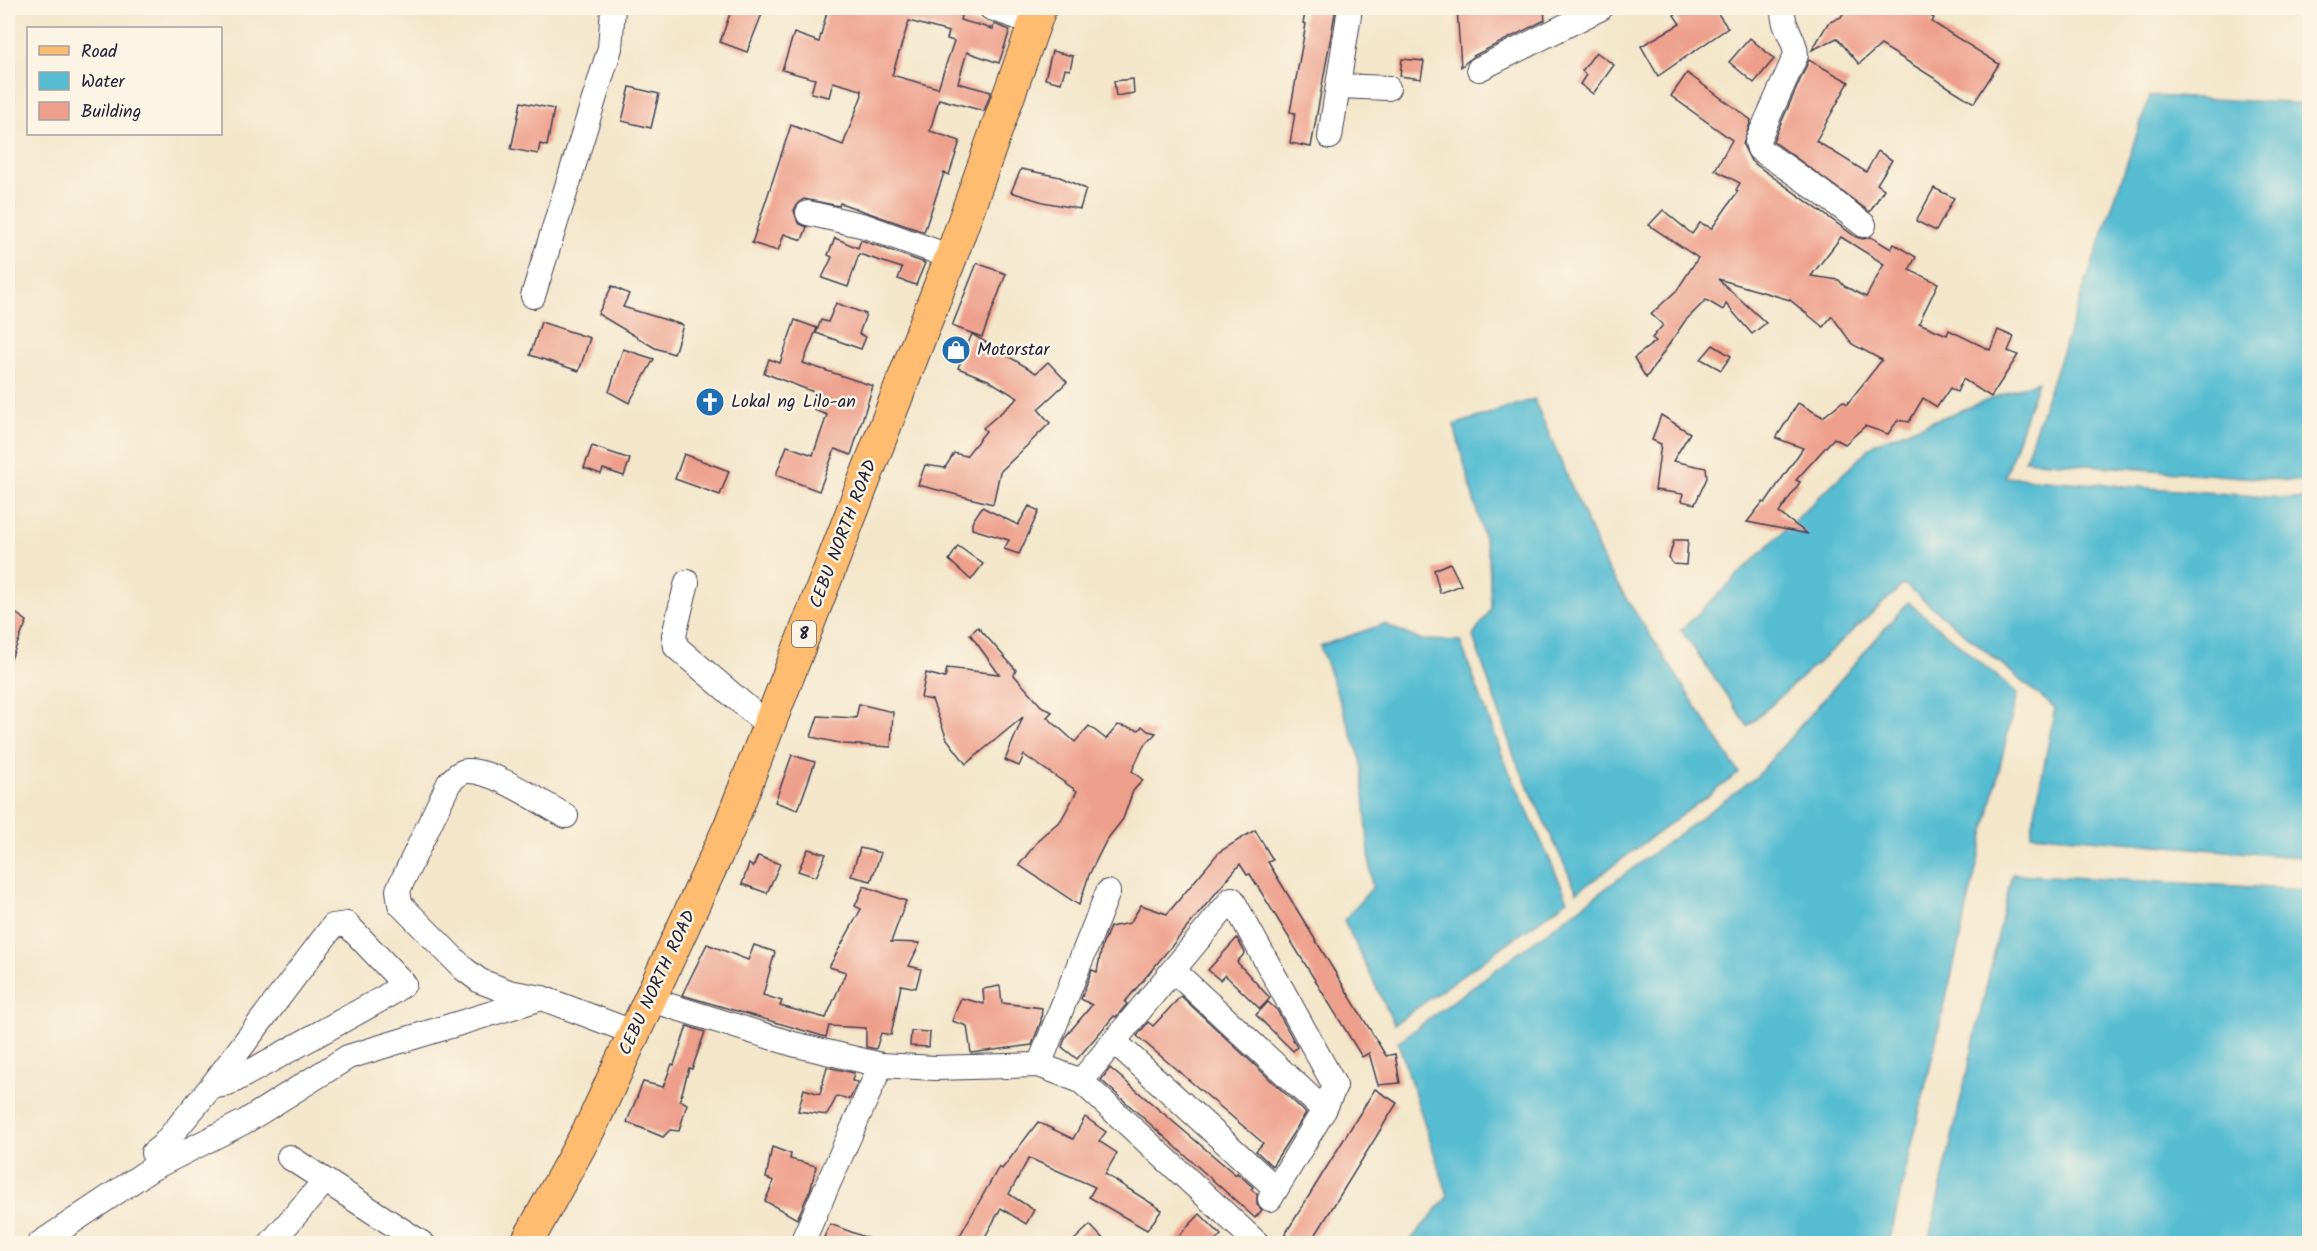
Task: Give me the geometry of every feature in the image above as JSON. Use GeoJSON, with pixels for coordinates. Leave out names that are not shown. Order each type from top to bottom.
{"type":"FeatureCollection","features":[{"type":"Feature","properties":{"kind":"main road","name":"CEBU NORTH ROAD"},"geometry":{"type":"LineString","coordinates":[[526,1244],[592,1124],[729,828],[951,257],[1037,15]]}},
{"type":"Feature","properties":{"kind":"street"},"geometry":{"type":"LineString","coordinates":[[533,296],[610,48],[614,8]]}},
{"type":"Feature","properties":{"kind":"street"},"geometry":{"type":"LineString","coordinates":[[991,8],[1037,15]]}},
{"type":"Feature","properties":{"kind":"street"},"geometry":{"type":"LineString","coordinates":[[1330,137],[1350,8]]}},
{"type":"Feature","properties":{"kind":"street"},"geometry":{"type":"LineString","coordinates":[[1479,69],[1601,8]]}},
{"type":"Feature","properties":{"kind":"street"},"geometry":{"type":"LineString","coordinates":[[1783,8],[1782,19],[1796,46],[1796,54],[1757,142],[1759,149],[1798,174],[1810,186],[1864,225]]}},
{"type":"Feature","properties":{"kind":"street"},"geometry":{"type":"LineString","coordinates":[[1338,86],[1388,88]]}},
{"type":"Feature","properties":{"kind":"street"},"geometry":{"type":"LineString","coordinates":[[808,213],[865,226],[951,257]]}},
{"type":"Feature","properties":{"kind":"street"},"geometry":{"type":"LineString","coordinates":[[687,582],[674,635],[676,647],[768,725]]}},
{"type":"Feature","properties":{"kind":"street"},"geometry":{"type":"LineString","coordinates":[[566,816],[491,776],[467,770],[458,774],[449,783],[398,890],[400,904],[480,981],[508,992],[542,998],[635,1033]]}},
{"type":"Feature","properties":{"kind":"street"},"geometry":{"type":"LineString","coordinates":[[1039,1065],[1108,891]]}},
{"type":"Feature","properties":{"kind":"street"},"geometry":{"type":"LineString","coordinates":[[1081,1081],[1114,1041],[1232,899],[1335,1086],[1324,1110],[1273,1193],[1114,1041]]}},
{"type":"Feature","properties":{"kind":"street"},"geometry":{"type":"LineString","coordinates":[[39,1244],[151,1169],[162,1152],[333,926],[347,924],[404,984],[385,998],[228,1084],[211,1088]]}},
{"type":"Feature","properties":{"kind":"street"},"geometry":{"type":"LineString","coordinates":[[1173,970],[1324,1110]]}},
{"type":"Feature","properties":{"kind":"street"},"geometry":{"type":"LineString","coordinates":[[162,1152],[246,1121],[348,1057],[542,998]]}},
{"type":"Feature","properties":{"kind":"street"},"geometry":{"type":"LineString","coordinates":[[651,1000],[793,1044],[881,1065],[935,1068],[1039,1065],[1081,1081],[1258,1244]]}},
{"type":"Feature","properties":{"kind":"street"},"geometry":{"type":"LineString","coordinates":[[804,1238],[881,1065]]}},
{"type":"Feature","properties":{"kind":"street"},"geometry":{"type":"LineString","coordinates":[[289,1157],[324,1182],[423,1244]]}},
{"type":"Feature","properties":{"kind":"street"},"geometry":{"type":"LineString","coordinates":[[270,1244],[324,1182]]}},
{"type":"Feature","properties":{"kind":"water"},"geometry":{"type":"Polygon","coordinates":[[[2150,96],[2309,104],[2309,482],[2025,460],[2150,96]]]}},
{"type":"Feature","properties":{"kind":"water"},"geometry":{"type":"Polygon","coordinates":[[[2038,381],[2005,477],[2309,500],[2309,858],[2031,834],[2055,708],[1904,584],[1748,726],[1681,630],[1875,443],[2038,381]]]}},
{"type":"Feature","properties":{"kind":"water"},"geometry":{"type":"Polygon","coordinates":[[[1534,399],[1606,567],[1739,773],[1577,892],[1514,756],[1473,636],[1491,609],[1489,557],[1454,425],[1534,399]]]}},
{"type":"Feature","properties":{"kind":"water"},"geometry":{"type":"Polygon","coordinates":[[[1908,602],[2017,693],[1889,1243],[1408,1243],[1448,1196],[1398,1042],[1756,777],[1908,602]]]}},
{"type":"Feature","properties":{"kind":"water"},"geometry":{"type":"Polygon","coordinates":[[[1384,624],[1420,640],[1460,641],[1504,760],[1568,900],[1394,1024],[1344,920],[1372,888],[1361,760],[1320,646],[1384,624]]]}},
{"type":"Feature","properties":{"kind":"water"},"geometry":{"type":"Polygon","coordinates":[[[2012,874],[2309,890],[2309,1243],[1928,1243],[2012,874]]]}},
{"type":"Feature","properties":{"kind":"building"},"geometry":{"type":"Polygon","coordinates":[[[732,8],[745,13],[746,8],[762,14],[747,52],[720,42],[732,8]]]}},
{"type":"Feature","properties":{"kind":"building"},"geometry":{"type":"Polygon","coordinates":[[[828,8],[963,8],[960,20],[993,29],[994,24],[1010,30],[999,63],[967,52],[958,83],[991,92],[984,111],[939,99],[930,131],[960,141],[949,175],[944,173],[924,232],[840,203],[839,206],[804,199],[794,210],[798,223],[807,227],[802,240],[784,234],[778,251],[752,243],[791,125],[843,145],[862,95],[861,90],[833,82],[829,97],[811,93],[815,79],[782,70],[794,33],[819,42],[828,8]],[[909,21],[892,75],[938,88],[954,41],[947,39],[949,32],[909,21]]]}},
{"type":"Feature","properties":{"kind":"building"},"geometry":{"type":"Polygon","coordinates":[[[1306,8],[1336,8],[1311,147],[1290,143],[1295,113],[1290,112],[1306,24],[1303,23],[1306,8]]]}},
{"type":"Feature","properties":{"kind":"building"},"geometry":{"type":"Polygon","coordinates":[[[1457,8],[1544,8],[1545,20],[1473,56],[1461,67],[1457,8]]]}},
{"type":"Feature","properties":{"kind":"building"},"geometry":{"type":"Polygon","coordinates":[[[1685,8],[1714,8],[1728,28],[1658,76],[1641,46],[1680,24],[1674,15],[1685,8]]]}},
{"type":"Feature","properties":{"kind":"building"},"geometry":{"type":"Polygon","coordinates":[[[1847,8],[1918,8],[1934,18],[1932,22],[1999,64],[1974,103],[1881,45],[1859,64],[1837,38],[1812,50],[1828,23],[1841,17],[1847,8]]]}},
{"type":"Feature","properties":{"kind":"building"},"geometry":{"type":"Polygon","coordinates":[[[1750,38],[1774,59],[1754,83],[1729,62],[1750,38]]]}},
{"type":"Feature","properties":{"kind":"building"},"geometry":{"type":"Polygon","coordinates":[[[1052,51],[1073,56],[1070,70],[1065,69],[1061,83],[1045,79],[1052,51]]]}},
{"type":"Feature","properties":{"kind":"building"},"geometry":{"type":"Polygon","coordinates":[[[1596,52],[1614,65],[1593,94],[1580,84],[1586,75],[1582,71],[1596,52]]]}},
{"type":"Feature","properties":{"kind":"building"},"geometry":{"type":"Polygon","coordinates":[[[1402,59],[1424,61],[1421,79],[1400,76],[1402,59]]]}},
{"type":"Feature","properties":{"kind":"building"},"geometry":{"type":"Polygon","coordinates":[[[1809,60],[1849,82],[1816,141],[1866,172],[1878,151],[1892,160],[1877,184],[1884,189],[1870,212],[1773,141],[1809,60]]]}},
{"type":"Feature","properties":{"kind":"building"},"geometry":{"type":"Polygon","coordinates":[[[1687,73],[1751,120],[1743,145],[1751,161],[1856,237],[1863,239],[1871,237],[1891,249],[1894,244],[1916,257],[1909,270],[1938,283],[1919,323],[1947,335],[1949,330],[1990,350],[1998,330],[2014,337],[2008,351],[2018,355],[1991,397],[1963,379],[1957,392],[1950,388],[1937,407],[1923,398],[1909,422],[1898,420],[1888,434],[1865,426],[1845,444],[1834,438],[1796,480],[1800,482],[1779,513],[1808,534],[1747,522],[1763,502],[1765,503],[1803,448],[1776,438],[1798,403],[1823,417],[1843,401],[1847,404],[1882,360],[1852,344],[1832,316],[1823,327],[1790,300],[1718,279],[1766,323],[1752,334],[1726,304],[1723,310],[1706,300],[1685,321],[1646,378],[1634,358],[1656,341],[1652,338],[1663,325],[1651,314],[1677,290],[1698,258],[1649,225],[1663,210],[1692,234],[1700,223],[1712,228],[1738,191],[1736,190],[1740,183],[1715,170],[1732,140],[1671,96],[1687,73]],[[1841,237],[1811,276],[1839,280],[1844,286],[1866,297],[1884,264],[1841,237]]]}},
{"type":"Feature","properties":{"kind":"building"},"geometry":{"type":"Polygon","coordinates":[[[1133,79],[1134,93],[1116,96],[1114,81],[1133,79]]]}},
{"type":"Feature","properties":{"kind":"building"},"geometry":{"type":"Polygon","coordinates":[[[630,87],[659,94],[651,128],[622,121],[630,87]]]}},
{"type":"Feature","properties":{"kind":"building"},"geometry":{"type":"Polygon","coordinates":[[[521,102],[554,109],[547,146],[540,144],[538,154],[511,149],[521,102]]]}},
{"type":"Feature","properties":{"kind":"building"},"geometry":{"type":"Polygon","coordinates":[[[1021,169],[1060,177],[1086,189],[1080,209],[1043,202],[1011,192],[1021,169]]]}},
{"type":"Feature","properties":{"kind":"building"},"geometry":{"type":"Polygon","coordinates":[[[1934,188],[1954,198],[1936,231],[1916,221],[1934,188]]]}},
{"type":"Feature","properties":{"kind":"building"},"geometry":{"type":"Polygon","coordinates":[[[835,238],[858,248],[861,240],[925,263],[916,285],[898,279],[902,268],[859,254],[848,287],[822,278],[832,257],[828,255],[835,238]]]}},
{"type":"Feature","properties":{"kind":"building"},"geometry":{"type":"Polygon","coordinates":[[[977,263],[1006,274],[982,337],[952,326],[977,263]]]}},
{"type":"Feature","properties":{"kind":"building"},"geometry":{"type":"Polygon","coordinates":[[[612,286],[629,294],[623,307],[683,325],[674,354],[655,348],[598,314],[612,286]]]}},
{"type":"Feature","properties":{"kind":"building"},"geometry":{"type":"Polygon","coordinates":[[[836,303],[866,314],[859,334],[866,337],[861,349],[816,333],[821,320],[828,322],[836,303]]]}},
{"type":"Feature","properties":{"kind":"building"},"geometry":{"type":"Polygon","coordinates":[[[795,320],[817,328],[803,363],[873,386],[851,455],[835,449],[819,491],[776,475],[787,446],[813,455],[827,415],[814,410],[819,394],[764,373],[769,359],[780,363],[795,320]]]}},
{"type":"Feature","properties":{"kind":"building"},"geometry":{"type":"Polygon","coordinates":[[[541,322],[590,338],[579,371],[530,355],[541,322]]]}},
{"type":"Feature","properties":{"kind":"building"},"geometry":{"type":"Polygon","coordinates":[[[972,334],[1036,373],[1048,362],[1067,382],[1038,409],[1050,423],[1000,472],[993,504],[918,485],[925,465],[945,468],[954,453],[966,456],[986,431],[983,428],[1018,398],[988,380],[958,368],[972,334]]]}},
{"type":"Feature","properties":{"kind":"building"},"geometry":{"type":"Polygon","coordinates":[[[1713,345],[1731,356],[1721,370],[1701,359],[1713,345]]]}},
{"type":"Feature","properties":{"kind":"building"},"geometry":{"type":"Polygon","coordinates":[[[623,349],[654,359],[629,403],[609,392],[623,349]]]}},
{"type":"Feature","properties":{"kind":"building"},"geometry":{"type":"Polygon","coordinates":[[[1661,415],[1690,433],[1673,461],[1706,468],[1707,478],[1695,504],[1681,501],[1683,494],[1655,490],[1661,444],[1652,440],[1661,415]]]}},
{"type":"Feature","properties":{"kind":"building"},"geometry":{"type":"Polygon","coordinates":[[[592,446],[630,459],[624,476],[603,469],[601,474],[584,468],[592,446]]]}},
{"type":"Feature","properties":{"kind":"building"},"geometry":{"type":"Polygon","coordinates":[[[684,454],[729,471],[720,495],[675,479],[684,454]]]}},
{"type":"Feature","properties":{"kind":"building"},"geometry":{"type":"Polygon","coordinates":[[[1029,506],[1039,511],[1019,554],[1004,549],[1009,540],[972,529],[972,522],[982,507],[1018,525],[1029,506]]]}},
{"type":"Feature","properties":{"kind":"building"},"geometry":{"type":"Polygon","coordinates":[[[1674,540],[1688,540],[1686,565],[1673,564],[1669,558],[1674,540]]]}},
{"type":"Feature","properties":{"kind":"building"},"geometry":{"type":"Polygon","coordinates":[[[958,546],[983,564],[971,580],[949,560],[958,546]]]}},
{"type":"Feature","properties":{"kind":"building"},"geometry":{"type":"Polygon","coordinates":[[[1450,563],[1461,585],[1440,593],[1434,570],[1450,563]]]}},
{"type":"Feature","properties":{"kind":"building"},"geometry":{"type":"Polygon","coordinates":[[[8,608],[27,621],[8,666],[8,608]]]}},
{"type":"Feature","properties":{"kind":"building"},"geometry":{"type":"Polygon","coordinates":[[[978,627],[1016,670],[1014,675],[1041,706],[1052,712],[1047,717],[1075,742],[1089,726],[1106,739],[1118,725],[1139,730],[1142,726],[1156,733],[1143,747],[1132,771],[1143,780],[1133,791],[1123,819],[1106,841],[1089,875],[1079,905],[1019,865],[1041,837],[1061,820],[1077,791],[1024,755],[1019,766],[1005,760],[1023,717],[966,764],[947,739],[932,700],[921,698],[926,673],[945,678],[947,668],[999,674],[970,634],[978,627]]]}},
{"type":"Feature","properties":{"kind":"building"},"geometry":{"type":"Polygon","coordinates":[[[859,704],[893,712],[891,747],[844,744],[811,737],[818,716],[856,718],[859,704]]]}},
{"type":"Feature","properties":{"kind":"building"},"geometry":{"type":"Polygon","coordinates":[[[792,755],[815,762],[798,810],[775,802],[792,755]]]}},
{"type":"Feature","properties":{"kind":"building"},"geometry":{"type":"Polygon","coordinates":[[[1255,830],[1273,860],[1268,862],[1386,1056],[1395,1054],[1400,1083],[1378,1085],[1369,1053],[1362,1057],[1250,874],[1247,875],[1240,864],[1125,1002],[1127,1004],[1077,1059],[1062,1047],[1066,1036],[1092,1005],[1081,999],[1092,970],[1097,972],[1102,946],[1110,927],[1130,923],[1141,905],[1167,914],[1219,852],[1255,830]]]}},
{"type":"Feature","properties":{"kind":"building"},"geometry":{"type":"Polygon","coordinates":[[[860,848],[881,853],[871,881],[851,876],[860,848]]]}},
{"type":"Feature","properties":{"kind":"building"},"geometry":{"type":"Polygon","coordinates":[[[808,849],[826,854],[816,877],[798,871],[808,849]]]}},
{"type":"Feature","properties":{"kind":"building"},"geometry":{"type":"Polygon","coordinates":[[[758,856],[780,864],[767,893],[742,884],[749,864],[753,867],[758,856]]]}},
{"type":"Feature","properties":{"kind":"building"},"geometry":{"type":"Polygon","coordinates":[[[864,886],[906,901],[891,942],[920,943],[909,966],[921,969],[916,988],[901,985],[891,1035],[881,1033],[876,1049],[866,1047],[866,1028],[829,1026],[826,1037],[682,995],[707,944],[748,960],[754,945],[775,952],[763,995],[782,1001],[780,1006],[826,1018],[846,972],[829,967],[861,909],[855,906],[864,886]]]}},
{"type":"Feature","properties":{"kind":"building"},"geometry":{"type":"Polygon","coordinates":[[[1237,938],[1245,953],[1237,962],[1270,998],[1260,1009],[1225,975],[1220,980],[1208,970],[1237,938]]]}},
{"type":"Feature","properties":{"kind":"building"},"geometry":{"type":"Polygon","coordinates":[[[1000,986],[1002,1003],[1042,1008],[1041,1021],[1032,1045],[971,1053],[967,1026],[952,1021],[961,998],[984,1004],[983,989],[1000,986]]]}},
{"type":"Feature","properties":{"kind":"building"},"geometry":{"type":"Polygon","coordinates":[[[1181,996],[1306,1113],[1272,1166],[1256,1151],[1263,1143],[1137,1036],[1148,1022],[1153,1026],[1181,996]]]}},
{"type":"Feature","properties":{"kind":"building"},"geometry":{"type":"Polygon","coordinates":[[[1268,1002],[1277,1010],[1297,1047],[1293,1051],[1256,1015],[1268,1002]]]}},
{"type":"Feature","properties":{"kind":"building"},"geometry":{"type":"Polygon","coordinates":[[[687,1026],[705,1032],[692,1069],[689,1068],[680,1100],[687,1104],[679,1131],[670,1130],[663,1137],[627,1122],[643,1082],[663,1087],[672,1064],[674,1065],[687,1026]]]}},
{"type":"Feature","properties":{"kind":"building"},"geometry":{"type":"Polygon","coordinates":[[[911,1031],[930,1032],[929,1047],[910,1046],[911,1031]]]}},
{"type":"Feature","properties":{"kind":"building"},"geometry":{"type":"Polygon","coordinates":[[[827,1067],[854,1073],[852,1081],[858,1082],[850,1099],[837,1096],[827,1115],[798,1111],[804,1089],[820,1094],[827,1067]]]}},
{"type":"Feature","properties":{"kind":"building"},"geometry":{"type":"Polygon","coordinates":[[[1110,1068],[1253,1187],[1251,1189],[1257,1194],[1257,1205],[1262,1210],[1255,1218],[1101,1080],[1110,1068]]]}},
{"type":"Feature","properties":{"kind":"building"},"geometry":{"type":"Polygon","coordinates":[[[1375,1089],[1397,1103],[1310,1244],[1297,1244],[1284,1236],[1375,1089]]]}},
{"type":"Feature","properties":{"kind":"building"},"geometry":{"type":"Polygon","coordinates":[[[1085,1117],[1106,1132],[1099,1141],[1117,1153],[1105,1174],[1162,1210],[1147,1230],[1089,1197],[1095,1187],[1029,1158],[1009,1194],[1034,1210],[1026,1224],[1001,1208],[981,1244],[955,1244],[999,1167],[1002,1169],[1038,1122],[1073,1139],[1085,1117]]]}},
{"type":"Feature","properties":{"kind":"building"},"geometry":{"type":"Polygon","coordinates":[[[772,1147],[791,1154],[790,1159],[816,1166],[811,1188],[797,1219],[765,1201],[774,1181],[766,1178],[772,1147]]]}},
{"type":"Feature","properties":{"kind":"building"},"geometry":{"type":"Polygon","coordinates":[[[1200,1214],[1221,1235],[1212,1244],[1171,1244],[1200,1214]]]}},
{"type":"Feature","properties":{"kind":"building"},"geometry":{"type":"Polygon","coordinates":[[[830,1224],[878,1242],[878,1244],[821,1244],[830,1224]]]}},
{"type":"Feature","properties":{"kind":"building"},"geometry":{"type":"Polygon","coordinates":[[[1090,1225],[1108,1244],[1070,1244],[1090,1225]]]}},
{"type":"Feature","properties":{"kind":"place","name":"Motorstar"},"geometry":{"type":"Point","coordinates":[956,350]}},
{"type":"Feature","properties":{"kind":"place","name":"Lokal ng Lilo-an"},"geometry":{"type":"Point","coordinates":[710,402]}}]}
